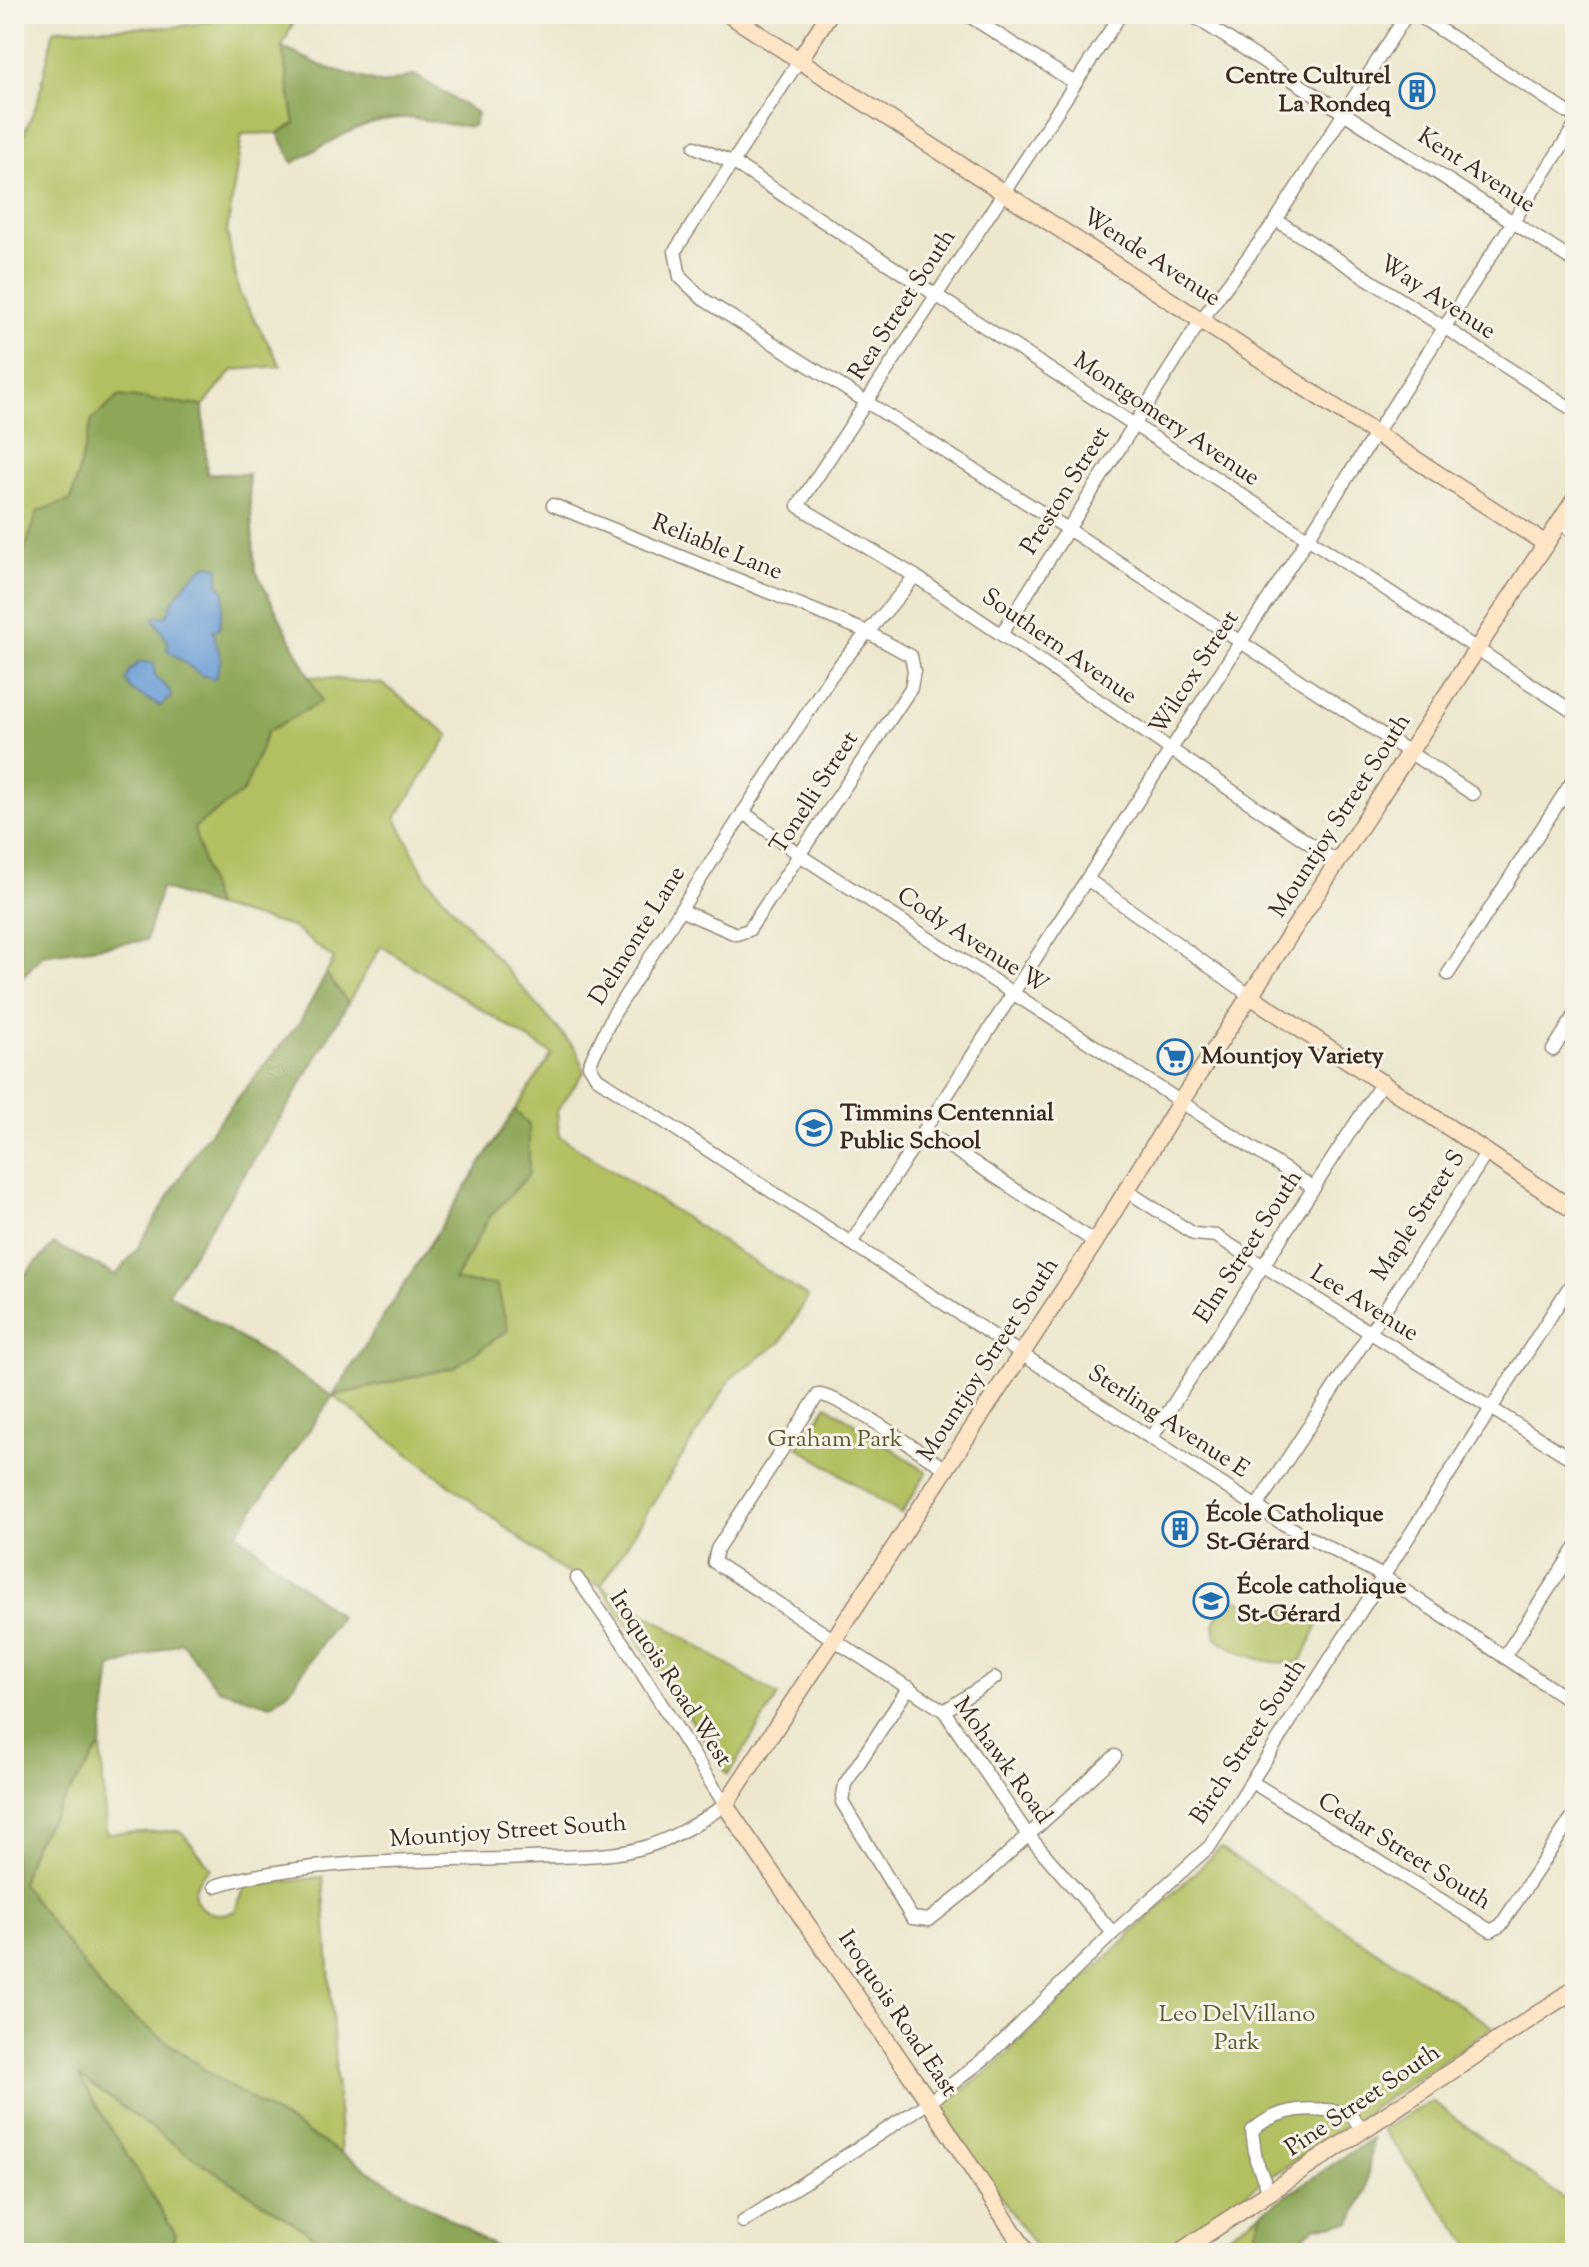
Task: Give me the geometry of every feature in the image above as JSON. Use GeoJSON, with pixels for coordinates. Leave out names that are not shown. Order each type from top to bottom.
{"type":"FeatureCollection","features":[{"type":"Feature","properties":{"kind":"street","name":"Wende Avenue"},"geometry":{"type":"LineString","coordinates":[[728,14],[1546,544]]}},
{"type":"Feature","properties":{"kind":"street"},"geometry":{"type":"LineString","coordinates":[[829,14],[675,251],[680,277],[703,299],[1068,529],[1473,794]]}},
{"type":"Feature","properties":{"kind":"street"},"geometry":{"type":"LineString","coordinates":[[966,14],[1075,83]]}},
{"type":"Feature","properties":{"kind":"street","name":"Rea Street South"},"geometry":{"type":"LineString","coordinates":[[915,576],[798,506],[1121,14]]}},
{"type":"Feature","properties":{"kind":"street","name":"Kent Avenue"},"geometry":{"type":"LineString","coordinates":[[1190,14],[1575,262]]}},
{"type":"Feature","properties":{"kind":"street","name":"Preston Street"},"geometry":{"type":"LineString","coordinates":[[1002,633],[1201,320],[1276,220],[1407,14]]}},
{"type":"Feature","properties":{"kind":"street"},"geometry":{"type":"LineString","coordinates":[[1416,14],[1575,117]]}},
{"type":"Feature","properties":{"kind":"street","name":"Wilcox Street"},"geometry":{"type":"LineString","coordinates":[[851,1243],[1575,126]]}},
{"type":"Feature","properties":{"kind":"street","name":"Montgomery Avenue"},"geometry":{"type":"LineString","coordinates":[[695,147],[734,163],[1575,713]]}},
{"type":"Feature","properties":{"kind":"street","name":"Way Avenue"},"geometry":{"type":"LineString","coordinates":[[1276,220],[1575,411]]}},
{"type":"Feature","properties":{"kind":"street","name":"Mountjoy Street South"},"geometry":{"type":"LineString","coordinates":[[215,1886],[239,1879],[318,1869],[569,1856],[642,1848],[683,1832],[725,1805],[1095,1242],[1181,1101],[1252,997],[1575,499]]}},
{"type":"Feature","properties":{"kind":"street","name":"Reliable Lane"},"geometry":{"type":"LineString","coordinates":[[553,505],[865,631]]}},
{"type":"Feature","properties":{"kind":"street"},"geometry":{"type":"LineString","coordinates":[[1560,523],[1575,532]]}},
{"type":"Feature","properties":{"kind":"street","name":"Delmonte Lane"},"geometry":{"type":"LineString","coordinates":[[851,1243],[597,1078],[589,1065],[613,1015],[831,676],[865,631],[884,616],[915,576]]}},
{"type":"Feature","properties":{"kind":"street","name":"Southern Avenue"},"geometry":{"type":"LineString","coordinates":[[915,576],[1337,862]]}},
{"type":"Feature","properties":{"kind":"street","name":"Tonelli Street"},"geometry":{"type":"LineString","coordinates":[[680,910],[736,934],[749,930],[801,856],[911,688],[914,671],[911,656],[865,631]]}},
{"type":"Feature","properties":{"kind":"street"},"geometry":{"type":"LineString","coordinates":[[1448,974],[1575,777]]}},
{"type":"Feature","properties":{"kind":"street","name":"Cody Avenue W"},"geometry":{"type":"LineString","coordinates":[[743,812],[801,856],[1314,1188]]}},
{"type":"Feature","properties":{"kind":"street"},"geometry":{"type":"LineString","coordinates":[[1087,879],[1252,997],[1575,1211]]}},
{"type":"Feature","properties":{"kind":"street"},"geometry":{"type":"LineString","coordinates":[[1553,1050],[1575,1015]]}},
{"type":"Feature","properties":{"kind":"street","name":"Elm Street South"},"geometry":{"type":"LineString","coordinates":[[1152,1437],[1383,1081]]}},
{"type":"Feature","properties":{"kind":"street"},"geometry":{"type":"LineString","coordinates":[[924,1130],[1095,1242]]}},
{"type":"Feature","properties":{"kind":"street","name":"Maple Street S"},"geometry":{"type":"LineString","coordinates":[[1257,1506],[1488,1151]]}},
{"type":"Feature","properties":{"kind":"street","name":"Lee Avenue"},"geometry":{"type":"LineString","coordinates":[[1127,1191],[1194,1234],[1216,1236],[1575,1461]]}},
{"type":"Feature","properties":{"kind":"street","name":"Sterling Avenue E"},"geometry":{"type":"LineString","coordinates":[[851,1243],[1257,1506],[1381,1575],[1575,1704]]}},
{"type":"Feature","properties":{"kind":"street","name":"Birch Street South"},"geometry":{"type":"LineString","coordinates":[[743,2222],[929,2102],[989,2055],[1113,1933],[1210,1846],[1381,1575],[1575,1278]]}},
{"type":"Feature","properties":{"kind":"street","name":"Mohawk Road"},"geometry":{"type":"LineString","coordinates":[[946,1469],[827,1394],[818,1395],[717,1549],[714,1562],[944,1711],[1028,1835],[1113,1933]]}},
{"type":"Feature","properties":{"kind":"street"},"geometry":{"type":"LineString","coordinates":[[1504,1657],[1575,1549]]}},
{"type":"Feature","properties":{"kind":"street","name":"Iroquois Road West"},"geometry":{"type":"LineString","coordinates":[[577,1578],[623,1643],[725,1805]]}},
{"type":"Feature","properties":{"kind":"street"},"geometry":{"type":"LineString","coordinates":[[944,1711],[995,1678]]}},
{"type":"Feature","properties":{"kind":"street"},"geometry":{"type":"LineString","coordinates":[[909,1687],[845,1784],[842,1802],[912,1918],[929,1920],[1115,1756]]}},
{"type":"Feature","properties":{"kind":"street","name":"Cedar Street South"},"geometry":{"type":"LineString","coordinates":[[1252,1782],[1491,1931],[1501,1925],[1575,1813]]}},
{"type":"Feature","properties":{"kind":"street","name":"Iroquois Road East"},"geometry":{"type":"LineString","coordinates":[[725,1805],[929,2102],[1027,2253]]}},
{"type":"Feature","properties":{"kind":"street","name":"Pine Street South"},"geometry":{"type":"LineString","coordinates":[[1178,2253],[1575,1989]]}},
{"type":"Feature","properties":{"kind":"street"},"geometry":{"type":"LineString","coordinates":[[1269,2193],[1256,2160],[1252,2131],[1267,2117],[1292,2110],[1321,2108],[1350,2113],[1362,2130]]}},
{"type":"Feature","properties":{"kind":"green space"},"geometry":{"type":"Polygon","coordinates":[[[265,14],[297,14],[282,47],[295,124],[278,133],[242,134],[227,232],[239,292],[281,366],[233,370],[203,406],[119,396],[92,420],[71,500],[18,569],[20,618],[14,622],[14,146],[19,145],[38,101],[54,29],[174,27],[265,14]]]}},
{"type":"Feature","properties":{"kind":"green space"},"geometry":{"type":"Polygon","coordinates":[[[282,47],[322,66],[383,84],[415,75],[477,113],[473,126],[412,118],[380,121],[335,139],[293,163],[278,133],[295,124],[282,47]]]}},
{"type":"Feature","properties":{"kind":"green space"},"geometry":{"type":"Polygon","coordinates":[[[119,396],[203,406],[207,474],[248,474],[255,569],[322,701],[267,732],[244,791],[194,828],[215,907],[161,888],[146,940],[42,955],[14,987],[14,622],[20,618],[18,569],[38,511],[71,500],[92,420],[119,396]]]}},
{"type":"Feature","properties":{"kind":"green space"},"geometry":{"type":"Polygon","coordinates":[[[309,676],[383,684],[449,735],[396,818],[425,876],[578,1052],[584,1072],[557,1111],[559,1136],[808,1297],[781,1342],[732,1377],[601,1586],[563,1571],[333,1396],[454,1367],[454,1282],[488,1219],[529,1174],[529,1125],[515,1110],[552,1054],[381,946],[348,1003],[326,974],[334,959],[292,927],[215,907],[193,828],[244,791],[267,732],[321,701],[309,676]]]}},
{"type":"Feature","properties":{"kind":"green space"},"geometry":{"type":"Polygon","coordinates":[[[326,974],[348,1003],[287,1108],[168,1293],[333,1396],[237,1533],[340,1617],[289,1691],[271,1705],[218,1689],[181,1642],[111,1668],[101,1746],[35,1843],[21,1883],[109,1999],[219,2080],[506,2253],[340,2253],[185,2152],[78,2075],[176,2235],[166,2253],[14,2253],[14,1286],[54,1244],[116,1275],[137,1249],[201,1143],[300,1022],[326,974]]]}},
{"type":"Feature","properties":{"kind":"green space"},"geometry":{"type":"Polygon","coordinates":[[[515,1110],[529,1125],[529,1174],[488,1219],[454,1281],[497,1285],[508,1330],[455,1367],[333,1396],[515,1110]]]}},
{"type":"Feature","properties":{"kind":"green space","name":"Graham Park"},"geometry":{"type":"Polygon","coordinates":[[[827,1405],[927,1472],[901,1514],[798,1447],[827,1405]]]}},
{"type":"Feature","properties":{"kind":"green space"},"geometry":{"type":"Polygon","coordinates":[[[601,1586],[778,1696],[728,1775],[601,1586]]]}},
{"type":"Feature","properties":{"kind":"green space"},"geometry":{"type":"Polygon","coordinates":[[[1227,1596],[1264,1609],[1300,1610],[1320,1620],[1301,1662],[1257,1658],[1216,1638],[1214,1625],[1227,1596]]]}},
{"type":"Feature","properties":{"kind":"green space"},"geometry":{"type":"Polygon","coordinates":[[[101,1746],[106,1833],[181,1831],[211,1868],[196,1886],[195,1895],[203,1909],[223,1914],[235,1911],[245,1887],[323,1877],[341,2153],[219,2080],[109,1999],[21,1883],[35,1843],[101,1746]]]}},
{"type":"Feature","properties":{"kind":"green space","name":"Leo DelVillano Park"},"geometry":{"type":"Polygon","coordinates":[[[1220,1848],[1493,2027],[1157,2253],[1040,2253],[938,2108],[989,2071],[1220,1848]]]}},
{"type":"Feature","properties":{"kind":"green space"},"geometry":{"type":"Polygon","coordinates":[[[76,2074],[185,2152],[340,2253],[166,2253],[176,2235],[76,2074]]]}},
{"type":"Feature","properties":{"kind":"green space"},"geometry":{"type":"Polygon","coordinates":[[[1432,2101],[1575,2207],[1575,2253],[1476,2253],[1382,2129],[1432,2101]]]}},
{"type":"Feature","properties":{"kind":"green space"},"geometry":{"type":"Polygon","coordinates":[[[1372,2138],[1366,2192],[1351,2223],[1316,2226],[1287,2253],[1262,2253],[1251,2247],[1262,2212],[1372,2138]]]}},
{"type":"Feature","properties":{"kind":"green space"},"geometry":{"type":"Polygon","coordinates":[[[1262,2212],[1251,2246],[1262,2253],[1202,2253],[1262,2212]]]}},
{"type":"Feature","properties":{"kind":"water"},"geometry":{"type":"Polygon","coordinates":[[[209,565],[219,567],[218,584],[225,592],[219,629],[213,630],[221,660],[215,679],[201,675],[166,649],[169,644],[153,617],[167,616],[184,586],[209,565]]]}},
{"type":"Feature","properties":{"kind":"water"},"geometry":{"type":"Polygon","coordinates":[[[140,662],[154,663],[155,676],[170,691],[171,697],[160,706],[131,690],[126,680],[130,670],[140,662]]]}},
{"type":"Feature","properties":{"kind":"place","name":"Centre Culturel La Rondeq"},"geometry":{"type":"Point","coordinates":[1417,91]}},
{"type":"Feature","properties":{"kind":"place","name":"Mountjoy Variety"},"geometry":{"type":"Point","coordinates":[1175,1057]}},
{"type":"Feature","properties":{"kind":"place","name":"Timmins Centennial Public School"},"geometry":{"type":"Point","coordinates":[814,1128]}},
{"type":"Feature","properties":{"kind":"place","name":"École Catholique St-Gérard"},"geometry":{"type":"Point","coordinates":[1180,1529]}},
{"type":"Feature","properties":{"kind":"place","name":"École catholique St-Gérard"},"geometry":{"type":"Point","coordinates":[1211,1601]}}]}
